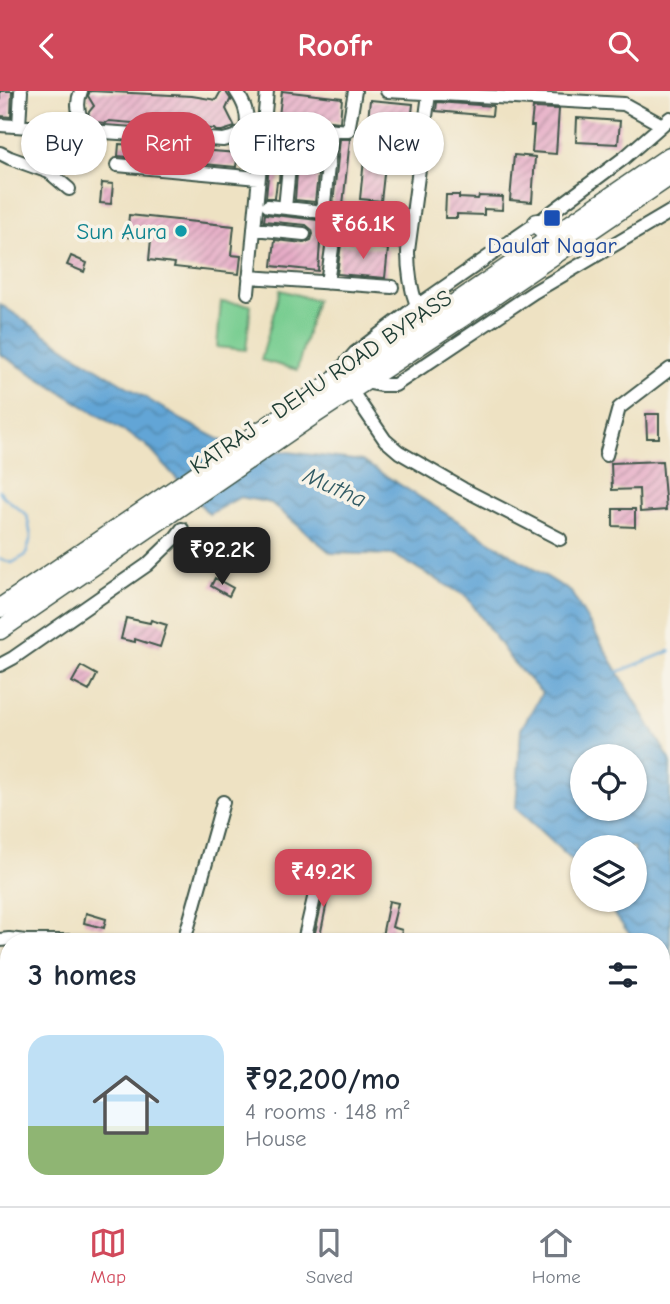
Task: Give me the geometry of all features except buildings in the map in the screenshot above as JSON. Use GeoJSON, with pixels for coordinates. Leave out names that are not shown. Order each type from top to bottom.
{"type":"FeatureCollection","features":[{"type":"Feature","properties":{"kind":"highway","name":"KATRAJ - DEHU ROAD BYPASS"},"geometry":{"type":"LineString","coordinates":[[304,411],[324,388],[550,240],[670,156]]}},
{"type":"Feature","properties":{"kind":"highway","name":"KATRAJ - DEHU ROAD BYPASS"},"geometry":{"type":"LineString","coordinates":[[0,608],[128,531],[304,411],[358,386],[670,176]]}},
{"type":"Feature","properties":{"kind":"highway"},"geometry":{"type":"LineString","coordinates":[[537,223],[550,240]]}},
{"type":"Feature","properties":{"kind":"highway"},"geometry":{"type":"LineString","coordinates":[[524,276],[534,292]]}},
{"type":"Feature","properties":{"kind":"highway","name":"KATRAJ - DEHU ROAD BYPASS"},"geometry":{"type":"LineString","coordinates":[[0,630],[128,531]]}},
{"type":"Feature","properties":{"kind":"street"},"geometry":{"type":"LineString","coordinates":[[0,125],[19,126],[21,91]]}},
{"type":"Feature","properties":{"kind":"street"},"geometry":{"type":"LineString","coordinates":[[79,112],[78,98],[81,91]]}},
{"type":"Feature","properties":{"kind":"street"},"geometry":{"type":"LineString","coordinates":[[339,130],[349,131],[355,91]]}},
{"type":"Feature","properties":{"kind":"street"},"geometry":{"type":"LineString","coordinates":[[324,388],[355,353],[417,306],[537,223],[624,158],[666,121],[624,104],[389,91]]}},
{"type":"Feature","properties":{"kind":"street"},"geometry":{"type":"LineString","coordinates":[[107,132],[223,140],[235,137],[246,129],[248,120],[245,107],[237,93]]}},
{"type":"Feature","properties":{"kind":"street"},"geometry":{"type":"LineString","coordinates":[[237,93],[267,94],[247,293]]}},
{"type":"Feature","properties":{"kind":"street"},"geometry":{"type":"LineString","coordinates":[[417,306],[408,273],[409,242],[429,94]]}},
{"type":"Feature","properties":{"kind":"street"},"geometry":{"type":"LineString","coordinates":[[0,153],[49,172],[69,189]]}},
{"type":"Feature","properties":{"kind":"street"},"geometry":{"type":"LineString","coordinates":[[117,165],[258,178]]}},
{"type":"Feature","properties":{"kind":"street"},"geometry":{"type":"LineString","coordinates":[[285,208],[288,175]]}},
{"type":"Feature","properties":{"kind":"street"},"geometry":{"type":"LineString","coordinates":[[323,212],[327,175]]}},
{"type":"Feature","properties":{"kind":"street"},"geometry":{"type":"LineString","coordinates":[[268,206],[342,214]]}},
{"type":"Feature","properties":{"kind":"street"},"geometry":{"type":"LineString","coordinates":[[560,539],[398,452],[385,440],[358,386],[395,385],[534,292],[670,212]]}},
{"type":"Feature","properties":{"kind":"street"},"geometry":{"type":"LineString","coordinates":[[254,229],[304,234]]}},
{"type":"Feature","properties":{"kind":"street"},"geometry":{"type":"LineString","coordinates":[[327,283],[334,234],[409,242]]}},
{"type":"Feature","properties":{"kind":"street"},"geometry":{"type":"LineString","coordinates":[[249,277],[392,288]]}},
{"type":"Feature","properties":{"kind":"street"},"geometry":{"type":"LineString","coordinates":[[606,455],[619,408],[670,369]]}},
{"type":"Feature","properties":{"kind":"street"},"geometry":{"type":"LineString","coordinates":[[0,665],[146,565],[182,529]]}},
{"type":"Feature","properties":{"kind":"street"},"geometry":{"type":"LineString","coordinates":[[186,933],[223,803]]}},
{"type":"Feature","properties":{"kind":"street"},"geometry":{"type":"LineString","coordinates":[[306,933],[321,868]]}},
{"type":"Feature","properties":{"kind":"green space"},"geometry":{"type":"Polygon","coordinates":[[[367,205],[401,209],[399,229],[365,225],[367,205]]]}},
{"type":"Feature","properties":{"kind":"green space"},"geometry":{"type":"Polygon","coordinates":[[[280,290],[316,300],[297,370],[261,360],[280,290]]]}},
{"type":"Feature","properties":{"kind":"green space"},"geometry":{"type":"Polygon","coordinates":[[[221,302],[251,305],[246,350],[217,347],[221,302]]]}},
{"type":"Feature","properties":{"kind":"water","name":"Mutha"},"geometry":{"type":"Polygon","coordinates":[[[0,304],[74,354],[182,420],[230,445],[362,461],[571,592],[670,760],[670,933],[629,933],[612,912],[647,912],[647,835],[570,835],[570,858],[516,808],[521,729],[542,693],[512,661],[467,597],[394,555],[331,553],[271,503],[240,497],[209,514],[146,445],[0,354],[0,304]]]}},
{"type":"Feature","properties":{"kind":"waterway"},"geometry":{"type":"LineString","coordinates":[[0,490],[2,495],[27,515],[31,537],[26,555],[12,563],[0,559]]}},
{"type":"Feature","properties":{"kind":"waterway"},"geometry":{"type":"LineString","coordinates":[[618,672],[670,651]]}},
{"type":"Feature","properties":{"kind":"place","name":"Daulat Nagar"},"geometry":{"type":"Point","coordinates":[552,218]}},
{"type":"Feature","properties":{"kind":"place","name":"Sun Aura"},"geometry":{"type":"Point","coordinates":[181,231]}}]}
